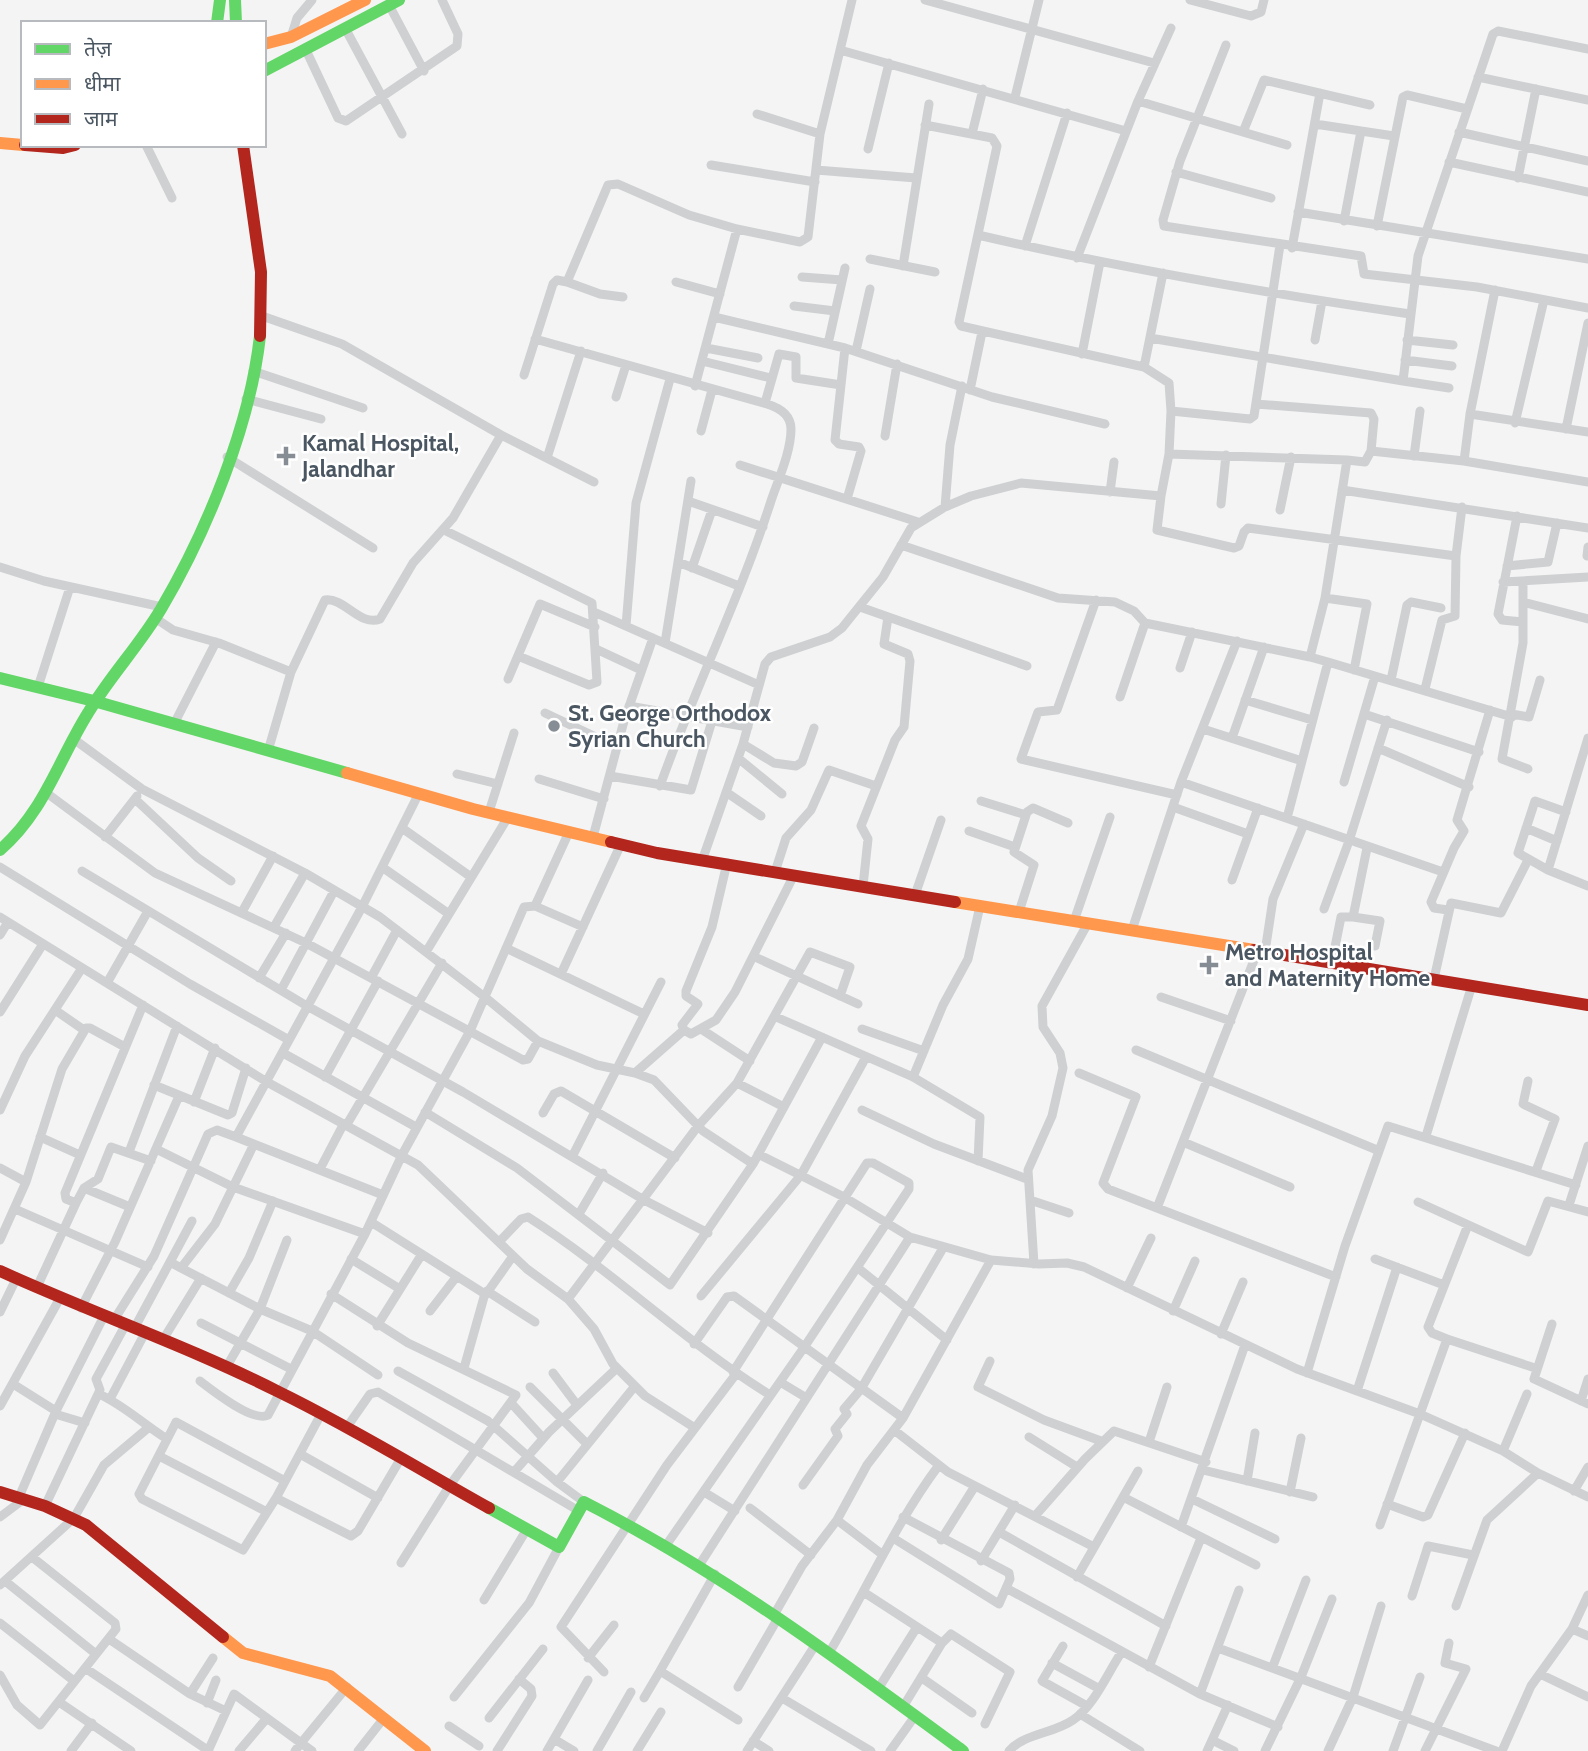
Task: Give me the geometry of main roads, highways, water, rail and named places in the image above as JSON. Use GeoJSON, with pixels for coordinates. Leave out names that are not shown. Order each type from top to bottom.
{"type":"FeatureCollection","features":[{"type":"Feature","properties":{"kind":"main road"},"geometry":{"type":"LineString","coordinates":[[217,21],[220,0]]}},
{"type":"Feature","properties":{"kind":"main road"},"geometry":{"type":"LineString","coordinates":[[235,0],[236,21]]}},
{"type":"Feature","properties":{"kind":"main road"},"geometry":{"type":"LineString","coordinates":[[266,43],[291,37],[365,0]]}},
{"type":"Feature","properties":{"kind":"main road"},"geometry":{"type":"LineString","coordinates":[[266,70],[394,2]]}},
{"type":"Feature","properties":{"kind":"main road"},"geometry":{"type":"LineString","coordinates":[[0,144],[21,145]]}},
{"type":"Feature","properties":{"kind":"main road"},"geometry":{"type":"LineString","coordinates":[[0,850],[26,827],[48,794],[94,701],[158,613],[191,549],[227,457],[253,371],[262,316],[262,281],[243,147]]}},
{"type":"Feature","properties":{"kind":"main road"},"geometry":{"type":"LineString","coordinates":[[0,678],[94,701],[489,812],[621,844],[775,872],[1588,1005]]}},
{"type":"Feature","properties":{"kind":"main road"},"geometry":{"type":"LineString","coordinates":[[0,1271],[81,1308],[164,1338],[280,1392],[559,1547],[582,1507],[631,1524],[715,1574],[963,1751]]}},
{"type":"Feature","properties":{"kind":"main road"},"geometry":{"type":"LineString","coordinates":[[0,1492],[74,1518],[108,1540],[243,1653],[315,1670],[346,1687],[425,1751]]}},
{"type":"Feature","properties":{"kind":"place","name":"Kamal Hospital, Jalandhar"},"geometry":{"type":"Point","coordinates":[286,456]}},
{"type":"Feature","properties":{"kind":"place","name":"St. George Orthodox Syrian Church"},"geometry":{"type":"Point","coordinates":[554,726]}},
{"type":"Feature","properties":{"kind":"place","name":"Metro Hospital and Maternity Home"},"geometry":{"type":"Point","coordinates":[1209,965]}}]}
